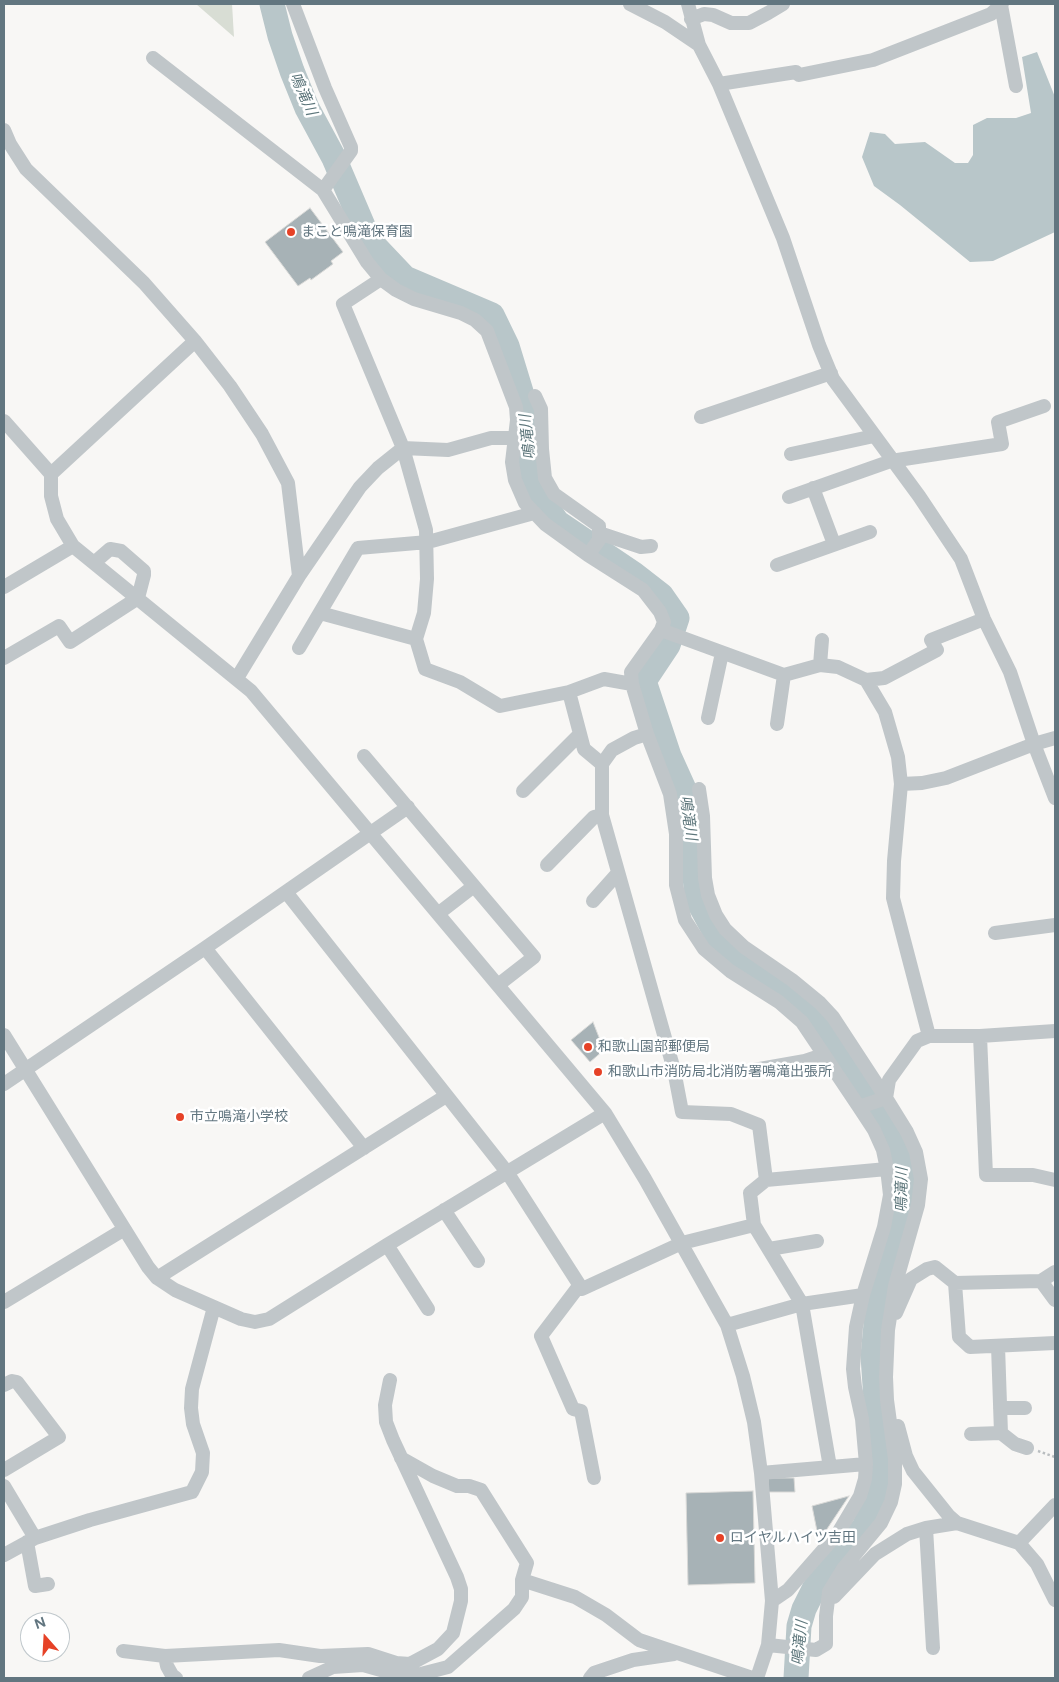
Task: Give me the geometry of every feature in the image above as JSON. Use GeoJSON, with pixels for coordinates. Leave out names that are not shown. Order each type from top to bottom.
{"type":"FeatureCollection","features":[{"type":"Feature","properties":{"kind":"street"},"geometry":{"type":"LineString","coordinates":[[294,4],[325,88],[351,147],[351,151],[323,190]]}},
{"type":"Feature","properties":{"kind":"street"},"geometry":{"type":"LineString","coordinates":[[630,4],[666,22],[699,45]]}},
{"type":"Feature","properties":{"kind":"street"},"geometry":{"type":"LineString","coordinates":[[688,4],[699,45],[719,84],[782,238],[819,345],[833,379],[919,496],[962,559],[984,619],[1010,672],[1034,744],[1055,798]]}},
{"type":"Feature","properties":{"kind":"street"},"geometry":{"type":"LineString","coordinates":[[691,19],[704,14],[713,15],[731,24],[748,22],[783,4]]}},
{"type":"Feature","properties":{"kind":"street"},"geometry":{"type":"LineString","coordinates":[[719,84],[796,72],[799,75],[873,60],[991,14],[1001,4]]}},
{"type":"Feature","properties":{"kind":"street"},"geometry":{"type":"LineString","coordinates":[[1001,4],[1016,86]]}},
{"type":"Feature","properties":{"kind":"street"},"geometry":{"type":"LineString","coordinates":[[152,58],[323,190],[367,262],[381,279],[396,290],[414,299],[461,313],[475,320],[487,331],[516,407],[517,420],[512,462],[514,480],[525,503],[545,524],[643,590],[660,612],[670,633],[784,675],[820,665],[838,667],[866,680],[884,678],[937,650],[931,640],[984,619]]}},
{"type":"Feature","properties":{"kind":"street"},"geometry":{"type":"LineString","coordinates":[[4,130],[7,147],[26,169],[144,283],[195,341],[230,386],[262,434],[288,483],[299,576]]}},
{"type":"Feature","properties":{"kind":"street"},"geometry":{"type":"LineString","coordinates":[[381,279],[343,304],[403,448],[426,530],[428,542],[424,613],[416,639],[425,669],[460,682],[500,706],[569,692],[604,679],[632,684]]}},
{"type":"Feature","properties":{"kind":"street"},"geometry":{"type":"LineString","coordinates":[[51,474],[195,341]]}},
{"type":"Feature","properties":{"kind":"street"},"geometry":{"type":"LineString","coordinates":[[701,417],[831,372]]}},
{"type":"Feature","properties":{"kind":"street"},"geometry":{"type":"LineString","coordinates":[[535,396],[541,409],[545,478],[554,494],[599,526],[599,536],[590,554]]}},
{"type":"Feature","properties":{"kind":"street"},"geometry":{"type":"LineString","coordinates":[[789,497],[892,461],[1002,444],[998,422],[1044,406]]}},
{"type":"Feature","properties":{"kind":"street"},"geometry":{"type":"LineString","coordinates":[[4,421],[51,474],[51,496],[57,519],[73,546],[251,691],[605,1113],[682,1243],[727,1325],[743,1376],[754,1422],[761,1474],[772,1601],[768,1645],[757,1678]]}},
{"type":"Feature","properties":{"kind":"street"},"geometry":{"type":"LineString","coordinates":[[791,454],[874,436]]}},
{"type":"Feature","properties":{"kind":"street"},"geometry":{"type":"LineString","coordinates":[[237,678],[299,576],[360,487],[378,468],[403,448],[448,450],[491,438],[514,438]]}},
{"type":"Feature","properties":{"kind":"street"},"geometry":{"type":"LineString","coordinates":[[813,488],[834,544]]}},
{"type":"Feature","properties":{"kind":"street"},"geometry":{"type":"LineString","coordinates":[[299,648],[358,548],[428,542],[534,514]]}},
{"type":"Feature","properties":{"kind":"street"},"geometry":{"type":"LineString","coordinates":[[777,565],[870,532]]}},
{"type":"Feature","properties":{"kind":"street"},"geometry":{"type":"LineString","coordinates":[[599,536],[641,547],[650,546]]}},
{"type":"Feature","properties":{"kind":"street"},"geometry":{"type":"LineString","coordinates":[[4,587],[73,546]]}},
{"type":"Feature","properties":{"kind":"street"},"geometry":{"type":"LineString","coordinates":[[4,658],[59,626],[70,642],[138,598],[144,571],[121,551],[110,549],[95,562]]}},
{"type":"Feature","properties":{"kind":"street"},"geometry":{"type":"LineString","coordinates":[[320,613],[416,639]]}},
{"type":"Feature","properties":{"kind":"street"},"geometry":{"type":"LineString","coordinates":[[670,633],[632,672],[632,684],[646,734],[670,794],[676,834],[676,885],[685,920],[704,949],[730,970],[779,1002],[802,1022],[823,1055],[863,1106],[883,1150],[890,1195],[884,1227],[863,1295],[856,1327],[853,1370],[862,1419],[866,1464],[860,1496],[838,1533],[788,1590],[772,1601]]}},
{"type":"Feature","properties":{"kind":"street"},"geometry":{"type":"LineString","coordinates":[[820,665],[822,640]]}},
{"type":"Feature","properties":{"kind":"street"},"geometry":{"type":"LineString","coordinates":[[708,718],[722,653]]}},
{"type":"Feature","properties":{"kind":"street"},"geometry":{"type":"LineString","coordinates":[[778,724],[784,675]]}},
{"type":"Feature","properties":{"kind":"street"},"geometry":{"type":"LineString","coordinates":[[866,680],[885,712],[898,757],[902,784],[894,861],[893,898],[929,1036]]}},
{"type":"Feature","properties":{"kind":"street"},"geometry":{"type":"LineString","coordinates":[[569,692],[584,749],[602,764]]}},
{"type":"Feature","properties":{"kind":"street"},"geometry":{"type":"LineString","coordinates":[[524,791],[580,734]]}},
{"type":"Feature","properties":{"kind":"street"},"geometry":{"type":"LineString","coordinates":[[646,734],[612,750],[602,764],[602,815],[674,1070],[682,1112],[731,1114],[759,1125],[766,1180]]}},
{"type":"Feature","properties":{"kind":"street"},"geometry":{"type":"LineString","coordinates":[[902,784],[922,783],[946,778],[1034,744],[1055,738]]}},
{"type":"Feature","properties":{"kind":"street"},"geometry":{"type":"LineString","coordinates":[[364,756],[534,956],[498,985]]}},
{"type":"Feature","properties":{"kind":"street"},"geometry":{"type":"LineString","coordinates":[[699,789],[703,816],[705,878],[708,895],[725,930],[744,948],[792,980],[820,1003],[833,1017],[907,1132],[916,1152],[921,1179],[918,1205],[895,1286],[888,1330],[887,1400],[895,1458],[895,1484],[892,1502],[881,1523],[843,1569],[829,1592],[826,1616],[826,1644],[816,1650],[768,1645]]}},
{"type":"Feature","properties":{"kind":"street"},"geometry":{"type":"LineString","coordinates":[[4,1084],[408,807]]}},
{"type":"Feature","properties":{"kind":"street"},"geometry":{"type":"LineString","coordinates":[[547,865],[594,817],[602,815]]}},
{"type":"Feature","properties":{"kind":"street"},"geometry":{"type":"LineString","coordinates":[[593,901],[618,873]]}},
{"type":"Feature","properties":{"kind":"street"},"geometry":{"type":"LineString","coordinates":[[439,913],[474,886]]}},
{"type":"Feature","properties":{"kind":"street"},"geometry":{"type":"LineString","coordinates":[[286,892],[506,1172],[582,1289],[682,1243],[754,1224]]}},
{"type":"Feature","properties":{"kind":"street"},"geometry":{"type":"LineString","coordinates":[[995,933],[1055,925]]}},
{"type":"Feature","properties":{"kind":"street"},"geometry":{"type":"LineString","coordinates":[[205,948],[364,1148]]}},
{"type":"Feature","properties":{"kind":"street"},"geometry":{"type":"LineString","coordinates":[[884,1099],[888,1080],[917,1041],[929,1036],[980,1036],[1055,1031]]}},
{"type":"Feature","properties":{"kind":"street"},"geometry":{"type":"LineString","coordinates":[[4,1035],[123,1230],[157,1278],[175,1290],[214,1308],[241,1319],[255,1322],[269,1319],[605,1113]]}},
{"type":"Feature","properties":{"kind":"street"},"geometry":{"type":"LineString","coordinates":[[980,1036],[986,1176],[1033,1175],[1055,1180]]}},
{"type":"Feature","properties":{"kind":"street"},"geometry":{"type":"LineString","coordinates":[[754,1070],[805,1061],[823,1055]]}},
{"type":"Feature","properties":{"kind":"street"},"geometry":{"type":"LineString","coordinates":[[157,1278],[446,1096]]}},
{"type":"Feature","properties":{"kind":"street"},"geometry":{"type":"LineString","coordinates":[[863,1106],[884,1099]]}},
{"type":"Feature","properties":{"kind":"street"},"geometry":{"type":"LineString","coordinates":[[830,1467],[802,1304],[754,1224],[750,1193],[766,1180],[887,1169]]}},
{"type":"Feature","properties":{"kind":"street"},"geometry":{"type":"LineString","coordinates":[[444,1210],[478,1261]]}},
{"type":"Feature","properties":{"kind":"street"},"geometry":{"type":"LineString","coordinates":[[4,1302],[123,1230]]}},
{"type":"Feature","properties":{"kind":"street"},"geometry":{"type":"LineString","coordinates":[[769,1250],[816,1241]]}},
{"type":"Feature","properties":{"kind":"street"},"geometry":{"type":"LineString","coordinates":[[387,1245],[428,1309]]}},
{"type":"Feature","properties":{"kind":"street"},"geometry":{"type":"LineString","coordinates":[[888,1330],[911,1279],[934,1267],[955,1283],[1041,1281],[1055,1272]]}},
{"type":"Feature","properties":{"kind":"street"},"geometry":{"type":"LineString","coordinates":[[1041,1281],[1055,1300]]}},
{"type":"Feature","properties":{"kind":"street"},"geometry":{"type":"LineString","coordinates":[[955,1283],[959,1337],[970,1347],[1055,1344]]}},
{"type":"Feature","properties":{"kind":"street"},"geometry":{"type":"LineString","coordinates":[[579,1286],[541,1336],[573,1409],[581,1411],[594,1478]]}},
{"type":"Feature","properties":{"kind":"street"},"geometry":{"type":"LineString","coordinates":[[727,1325],[802,1304],[863,1295]]}},
{"type":"Feature","properties":{"kind":"street"},"geometry":{"type":"LineString","coordinates":[[4,1555],[31,1540],[90,1520],[192,1492],[202,1472],[203,1453],[193,1424],[191,1408],[192,1389],[214,1308]]}},
{"type":"Feature","properties":{"kind":"street"},"geometry":{"type":"LineString","coordinates":[[998,1346],[1001,1433]]}},
{"type":"Feature","properties":{"kind":"street"},"geometry":{"type":"LineString","coordinates":[[886,1377],[906,1456],[913,1470],[949,1516],[957,1523],[1020,1543],[1038,1564],[1055,1600]]}},
{"type":"Feature","properties":{"kind":"street"},"geometry":{"type":"LineString","coordinates":[[390,1380],[385,1405],[386,1422],[457,1577],[461,1590],[461,1601],[453,1633],[438,1649],[412,1670]]}},
{"type":"Feature","properties":{"kind":"street"},"geometry":{"type":"LineString","coordinates":[[4,1385],[12,1381],[17,1382],[59,1437],[4,1470]]}},
{"type":"Feature","properties":{"kind":"street"},"geometry":{"type":"LineString","coordinates":[[1000,1408],[1025,1408]]}},
{"type":"Feature","properties":{"kind":"street"},"geometry":{"type":"LineString","coordinates":[[971,1434],[1001,1433],[1015,1444],[1027,1448]]}},
{"type":"Feature","properties":{"kind":"street"},"geometry":{"type":"LineString","coordinates":[[309,1678],[333,1667],[363,1665],[392,1675],[412,1670],[448,1667],[514,1609],[522,1597],[522,1580],[527,1563],[481,1490],[468,1486],[457,1486],[433,1476],[401,1458]]}},
{"type":"Feature","properties":{"kind":"street"},"geometry":{"type":"LineString","coordinates":[[761,1474],[866,1464]]}},
{"type":"Feature","properties":{"kind":"street"},"geometry":{"type":"LineString","coordinates":[[4,1486],[31,1540],[35,1586],[48,1584]]}},
{"type":"Feature","properties":{"kind":"street"},"geometry":{"type":"LineString","coordinates":[[1020,1543],[1055,1505]]}},
{"type":"Feature","properties":{"kind":"street"},"geometry":{"type":"LineString","coordinates":[[828,1605],[875,1554],[907,1534],[926,1528],[957,1523]]}},
{"type":"Feature","properties":{"kind":"street"},"geometry":{"type":"LineString","coordinates":[[926,1528],[933,1648]]}},
{"type":"Feature","properties":{"kind":"street"},"geometry":{"type":"LineString","coordinates":[[522,1580],[575,1597],[606,1615],[639,1640],[675,1654],[752,1678]]}},
{"type":"Feature","properties":{"kind":"street"},"geometry":{"type":"LineString","coordinates":[[123,1651],[165,1656],[279,1650],[320,1656],[368,1654],[412,1670]]}},
{"type":"Feature","properties":{"kind":"street"},"geometry":{"type":"LineString","coordinates":[[590,1678],[594,1673],[633,1660],[675,1654]]}},
{"type":"Feature","properties":{"kind":"street"},"geometry":{"type":"LineString","coordinates":[[165,1656],[167,1666],[176,1678]]}},
{"type":"Feature","properties":{"kind":"shaded area"},"geometry":{"type":"Polygon","coordinates":[[[196,4],[232,4],[234,37],[196,4]]]}},
{"type":"Feature","properties":{"kind":"shaded area"},"geometry":{"type":"Polygon","coordinates":[[[1037,52],[1055,97],[1055,232],[993,261],[970,262],[874,186],[862,157],[870,132],[885,134],[895,144],[925,142],[955,163],[968,163],[973,155],[973,125],[987,118],[1016,118],[1031,113],[1022,57],[1037,52]]]}},
{"type":"Feature","properties":{"kind":"building"},"geometry":{"type":"Polygon","coordinates":[[[310,208],[343,252],[331,261],[333,264],[311,280],[310,278],[298,286],[265,242],[310,208]]]}},
{"type":"Feature","properties":{"kind":"building"},"geometry":{"type":"Polygon","coordinates":[[[593,1022],[604,1050],[590,1062],[571,1040],[593,1022]]]}},
{"type":"Feature","properties":{"kind":"building"},"geometry":{"type":"Polygon","coordinates":[[[768,1478],[794,1478],[795,1492],[768,1492],[768,1478]]]}},
{"type":"Feature","properties":{"kind":"building","name":"ロイヤルハイツ吉田"},"geometry":{"type":"Polygon","coordinates":[[[753,1491],[755,1583],[688,1585],[686,1493],[753,1491]]]}},
{"type":"Feature","properties":{"kind":"building"},"geometry":{"type":"Polygon","coordinates":[[[849,1496],[819,1541],[812,1506],[849,1496]]]}},
{"type":"Feature","properties":{"kind":"waterway","name":"鳴滝川"},"geometry":{"type":"LineString","coordinates":[[272,4],[280,36],[307,108],[334,158],[369,240],[405,278],[492,315],[507,346],[529,418],[532,485],[557,522],[634,574],[661,595],[677,618],[668,645],[644,681],[669,756],[688,798],[697,899],[723,947],[802,1004],[835,1046],[883,1116],[900,1150],[905,1171],[903,1211],[897,1246],[877,1314],[873,1356],[881,1474],[876,1498],[864,1527],[814,1589],[804,1609],[799,1626],[796,1678]]}},
{"type":"Feature","properties":{"kind":"place","name":"まこと鳴滝保育園"},"geometry":{"type":"Point","coordinates":[291,232]}},
{"type":"Feature","properties":{"kind":"place","name":"和歌山園部郵便局"},"geometry":{"type":"Point","coordinates":[588,1047]}},
{"type":"Feature","properties":{"kind":"place","name":"和歌山市消防局北消防署鳴滝出張所"},"geometry":{"type":"Point","coordinates":[598,1072]}},
{"type":"Feature","properties":{"kind":"place","name":"市立鳴滝小学校"},"geometry":{"type":"Point","coordinates":[180,1117]}},
{"type":"Feature","properties":{"kind":"place","name":"ロイヤルハイツ吉田"},"geometry":{"type":"Point","coordinates":[720,1538]}}]}
